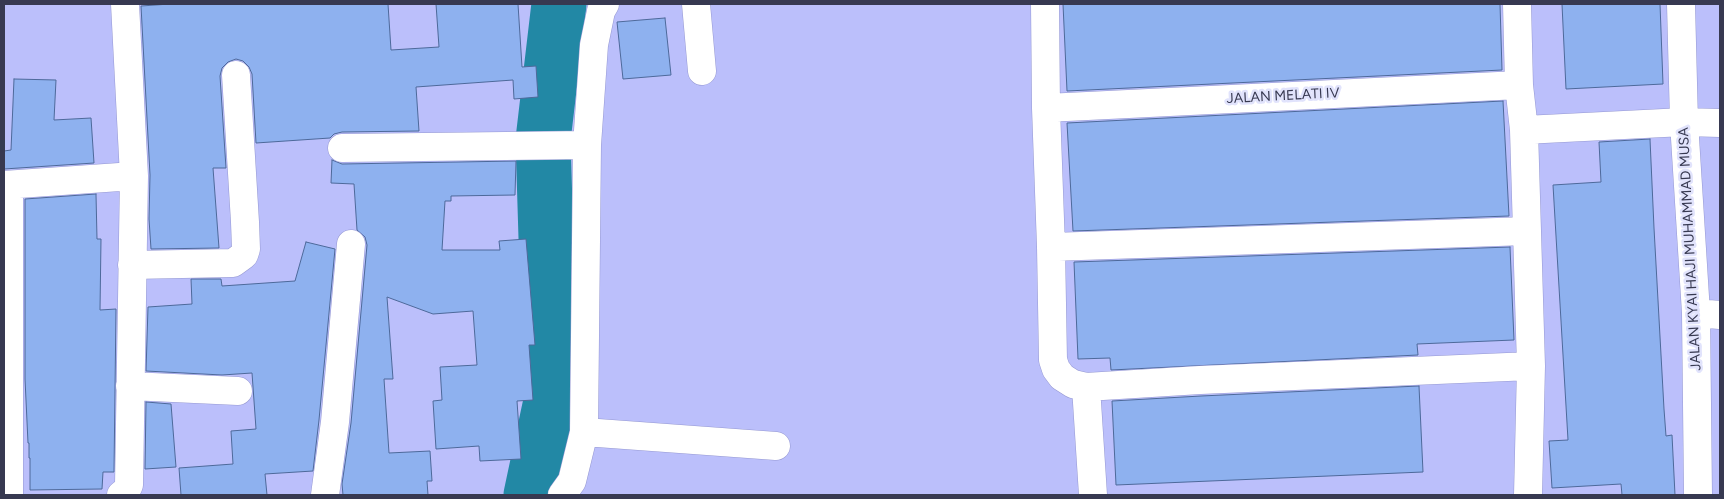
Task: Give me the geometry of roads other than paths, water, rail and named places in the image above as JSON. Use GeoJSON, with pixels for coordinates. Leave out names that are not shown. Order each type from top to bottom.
{"type":"FeatureCollection","features":[{"type":"Feature","properties":{"kind":"street"},"geometry":{"type":"LineString","coordinates":[[121,495],[129,485],[134,176],[125,4]]}},
{"type":"Feature","properties":{"kind":"street"},"geometry":{"type":"LineString","coordinates":[[562,495],[572,482],[584,432],[573,146],[601,11],[605,4]]}},
{"type":"Feature","properties":{"kind":"street"},"geometry":{"type":"LineString","coordinates":[[696,4],[702,71]]}},
{"type":"Feature","properties":{"kind":"street"},"geometry":{"type":"LineString","coordinates":[[1045,4],[1046,108],[1052,247],[1053,360],[1056,369],[1062,377],[1073,384],[1086,387],[1200,380],[1531,366]]}},
{"type":"Feature","properties":{"kind":"street"},"geometry":{"type":"LineString","coordinates":[[1517,4],[1519,85],[1524,130],[1531,366],[1528,495]]}},
{"type":"Feature","properties":{"kind":"street","name":"JALAN KYAI HAJI MUHAMMAD MUSA"},"geometry":{"type":"LineString","coordinates":[[1680,4],[1684,122],[1708,314],[1698,495]]}},
{"type":"Feature","properties":{"kind":"street"},"geometry":{"type":"LineString","coordinates":[[132,265],[233,264],[244,255],[246,249],[245,222],[236,75]]}},
{"type":"Feature","properties":{"kind":"street","name":"JALAN MELATI IV"},"geometry":{"type":"LineString","coordinates":[[1046,108],[1519,85]]}},
{"type":"Feature","properties":{"kind":"street"},"geometry":{"type":"LineString","coordinates":[[1524,130],[1684,122],[1720,123]]}},
{"type":"Feature","properties":{"kind":"street"},"geometry":{"type":"LineString","coordinates":[[342,148],[573,146]]}},
{"type":"Feature","properties":{"kind":"street"},"geometry":{"type":"LineString","coordinates":[[9,495],[7,185],[134,176]]}},
{"type":"Feature","properties":{"kind":"street"},"geometry":{"type":"LineString","coordinates":[[1052,247],[1527,231]]}},
{"type":"Feature","properties":{"kind":"street"},"geometry":{"type":"LineString","coordinates":[[325,495],[335,422],[351,244]]}},
{"type":"Feature","properties":{"kind":"street"},"geometry":{"type":"LineString","coordinates":[[130,386],[238,391]]}},
{"type":"Feature","properties":{"kind":"street"},"geometry":{"type":"LineString","coordinates":[[1086,387],[1093,495]]}},
{"type":"Feature","properties":{"kind":"street"},"geometry":{"type":"LineString","coordinates":[[584,432],[776,446]]}},
{"type":"Feature","properties":{"kind":"waterway"},"geometry":{"type":"LineString","coordinates":[[531,495],[551,401],[543,140],[559,4]]}}]}
